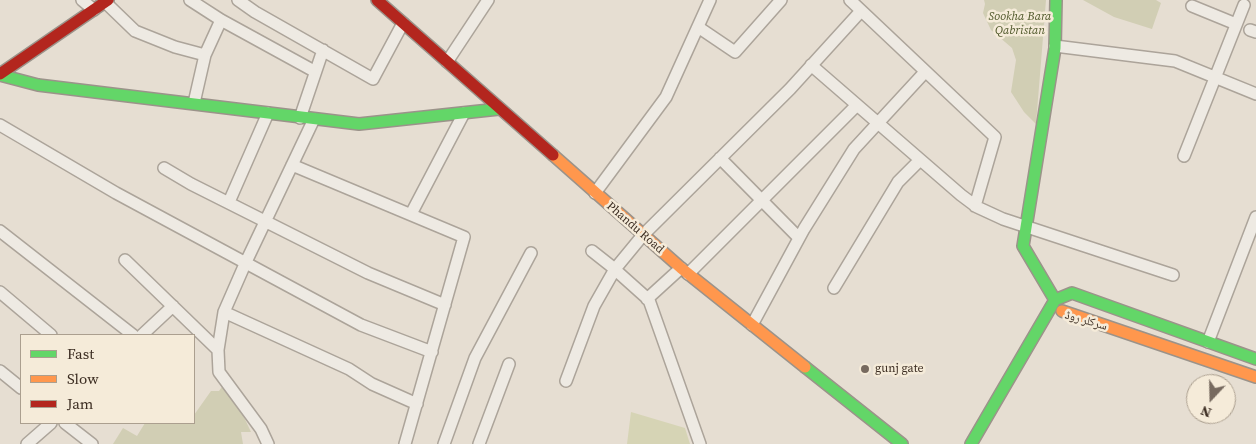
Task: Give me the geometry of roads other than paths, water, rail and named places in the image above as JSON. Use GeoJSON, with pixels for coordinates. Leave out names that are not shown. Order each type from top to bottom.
{"type":"FeatureCollection","features":[{"type":"Feature","properties":{"kind":"main road","name":"Phandu Road"},"geometry":{"type":"LineString","coordinates":[[377,0],[684,271],[902,444]]}},
{"type":"Feature","properties":{"kind":"main road"},"geometry":{"type":"LineString","coordinates":[[1056,0],[1055,46],[1023,246],[1062,311]]}},
{"type":"Feature","properties":{"kind":"main road"},"geometry":{"type":"LineString","coordinates":[[0,75],[107,1]]}},
{"type":"Feature","properties":{"kind":"main road"},"geometry":{"type":"LineString","coordinates":[[0,75],[38,85],[194,102],[268,114],[359,124],[499,109]]}},
{"type":"Feature","properties":{"kind":"main road"},"geometry":{"type":"LineString","coordinates":[[971,444],[1055,300],[1072,293],[1256,359]]}},
{"type":"Feature","properties":{"kind":"main road","name":"سرکلر روڈ"},"geometry":{"type":"LineString","coordinates":[[983,444],[1062,311],[1256,377]]}},
{"type":"Feature","properties":{"kind":"street"},"geometry":{"type":"LineString","coordinates":[[82,0],[94,10]]}},
{"type":"Feature","properties":{"kind":"street"},"geometry":{"type":"LineString","coordinates":[[190,0],[314,71]]}},
{"type":"Feature","properties":{"kind":"street"},"geometry":{"type":"LineString","coordinates":[[238,0],[255,12],[372,79],[403,23]]}},
{"type":"Feature","properties":{"kind":"street"},"geometry":{"type":"LineString","coordinates":[[447,62],[488,0]]}},
{"type":"Feature","properties":{"kind":"street"},"geometry":{"type":"LineString","coordinates":[[595,193],[666,97],[710,0]]}},
{"type":"Feature","properties":{"kind":"street"},"geometry":{"type":"LineString","coordinates":[[698,27],[735,52],[781,0]]}},
{"type":"Feature","properties":{"kind":"street"},"geometry":{"type":"LineString","coordinates":[[850,0],[995,137],[975,206]]}},
{"type":"Feature","properties":{"kind":"street"},"geometry":{"type":"LineString","coordinates":[[107,1],[135,32],[175,48],[204,55]]}},
{"type":"Feature","properties":{"kind":"street"},"geometry":{"type":"LineString","coordinates":[[1184,156],[1244,5]]}},
{"type":"Feature","properties":{"kind":"street"},"geometry":{"type":"LineString","coordinates":[[1192,6],[1236,24]]}},
{"type":"Feature","properties":{"kind":"street"},"geometry":{"type":"LineString","coordinates":[[566,381],[594,306],[615,269],[643,235],[790,89],[811,64],[862,11]]}},
{"type":"Feature","properties":{"kind":"street"},"geometry":{"type":"LineString","coordinates":[[194,102],[204,55],[222,20]]}},
{"type":"Feature","properties":{"kind":"street"},"geometry":{"type":"LineString","coordinates":[[1055,46],[1175,61],[1256,94]]}},
{"type":"Feature","properties":{"kind":"street"},"geometry":{"type":"LineString","coordinates":[[300,118],[314,71],[323,50]]}},
{"type":"Feature","properties":{"kind":"street"},"geometry":{"type":"LineString","coordinates":[[811,64],[975,206],[1026,226],[1173,274]]}},
{"type":"Feature","properties":{"kind":"street"},"geometry":{"type":"LineString","coordinates":[[752,325],[799,238],[854,149],[925,72]]}},
{"type":"Feature","properties":{"kind":"street"},"geometry":{"type":"LineString","coordinates":[[647,299],[684,271],[761,200],[857,105]]}},
{"type":"Feature","properties":{"kind":"street"},"geometry":{"type":"LineString","coordinates":[[411,214],[464,112]]}},
{"type":"Feature","properties":{"kind":"street"},"geometry":{"type":"LineString","coordinates":[[229,202],[268,114]]}},
{"type":"Feature","properties":{"kind":"street"},"geometry":{"type":"LineString","coordinates":[[268,444],[261,429],[219,372],[218,350],[224,312],[314,119]]}},
{"type":"Feature","properties":{"kind":"street"},"geometry":{"type":"LineString","coordinates":[[0,125],[116,194],[361,325],[432,352]]}},
{"type":"Feature","properties":{"kind":"street"},"geometry":{"type":"LineString","coordinates":[[720,158],[799,238]]}},
{"type":"Feature","properties":{"kind":"street"},"geometry":{"type":"LineString","coordinates":[[834,288],[898,182],[920,160]]}},
{"type":"Feature","properties":{"kind":"street"},"geometry":{"type":"LineString","coordinates":[[292,165],[464,237],[405,444]]}},
{"type":"Feature","properties":{"kind":"street"},"geometry":{"type":"LineString","coordinates":[[164,168],[191,184],[368,273],[445,305]]}},
{"type":"Feature","properties":{"kind":"street"},"geometry":{"type":"LineString","coordinates":[[1208,342],[1256,217]]}},
{"type":"Feature","properties":{"kind":"street"},"geometry":{"type":"LineString","coordinates":[[0,231],[132,334]]}},
{"type":"Feature","properties":{"kind":"street"},"geometry":{"type":"LineString","coordinates":[[592,251],[615,269],[647,299],[700,444]]}},
{"type":"Feature","properties":{"kind":"street"},"geometry":{"type":"LineString","coordinates":[[444,444],[475,358],[531,253]]}},
{"type":"Feature","properties":{"kind":"street"},"geometry":{"type":"LineString","coordinates":[[125,260],[218,350]]}},
{"type":"Feature","properties":{"kind":"street"},"geometry":{"type":"LineString","coordinates":[[0,292],[50,334]]}},
{"type":"Feature","properties":{"kind":"street"},"geometry":{"type":"LineString","coordinates":[[143,334],[173,306]]}},
{"type":"Feature","properties":{"kind":"street"},"geometry":{"type":"LineString","coordinates":[[224,312],[349,369],[372,384],[417,404]]}},
{"type":"Feature","properties":{"kind":"street"},"geometry":{"type":"LineString","coordinates":[[479,444],[509,364]]}},
{"type":"Feature","properties":{"kind":"street"},"geometry":{"type":"LineString","coordinates":[[0,371],[20,387]]}},
{"type":"Feature","properties":{"kind":"street"},"geometry":{"type":"LineString","coordinates":[[28,444],[50,424]]}},
{"type":"Feature","properties":{"kind":"street"},"geometry":{"type":"LineString","coordinates":[[66,424],[92,444]]}},
{"type":"Feature","properties":{"kind":"place","name":"gunj gate"},"geometry":{"type":"Point","coordinates":[865,369]}},
{"type":"Feature","properties":{"kind":"park label","name":"Sookha Bara Qabristan"},"geometry":{"type":"Point","coordinates":[1020,24]}}]}
